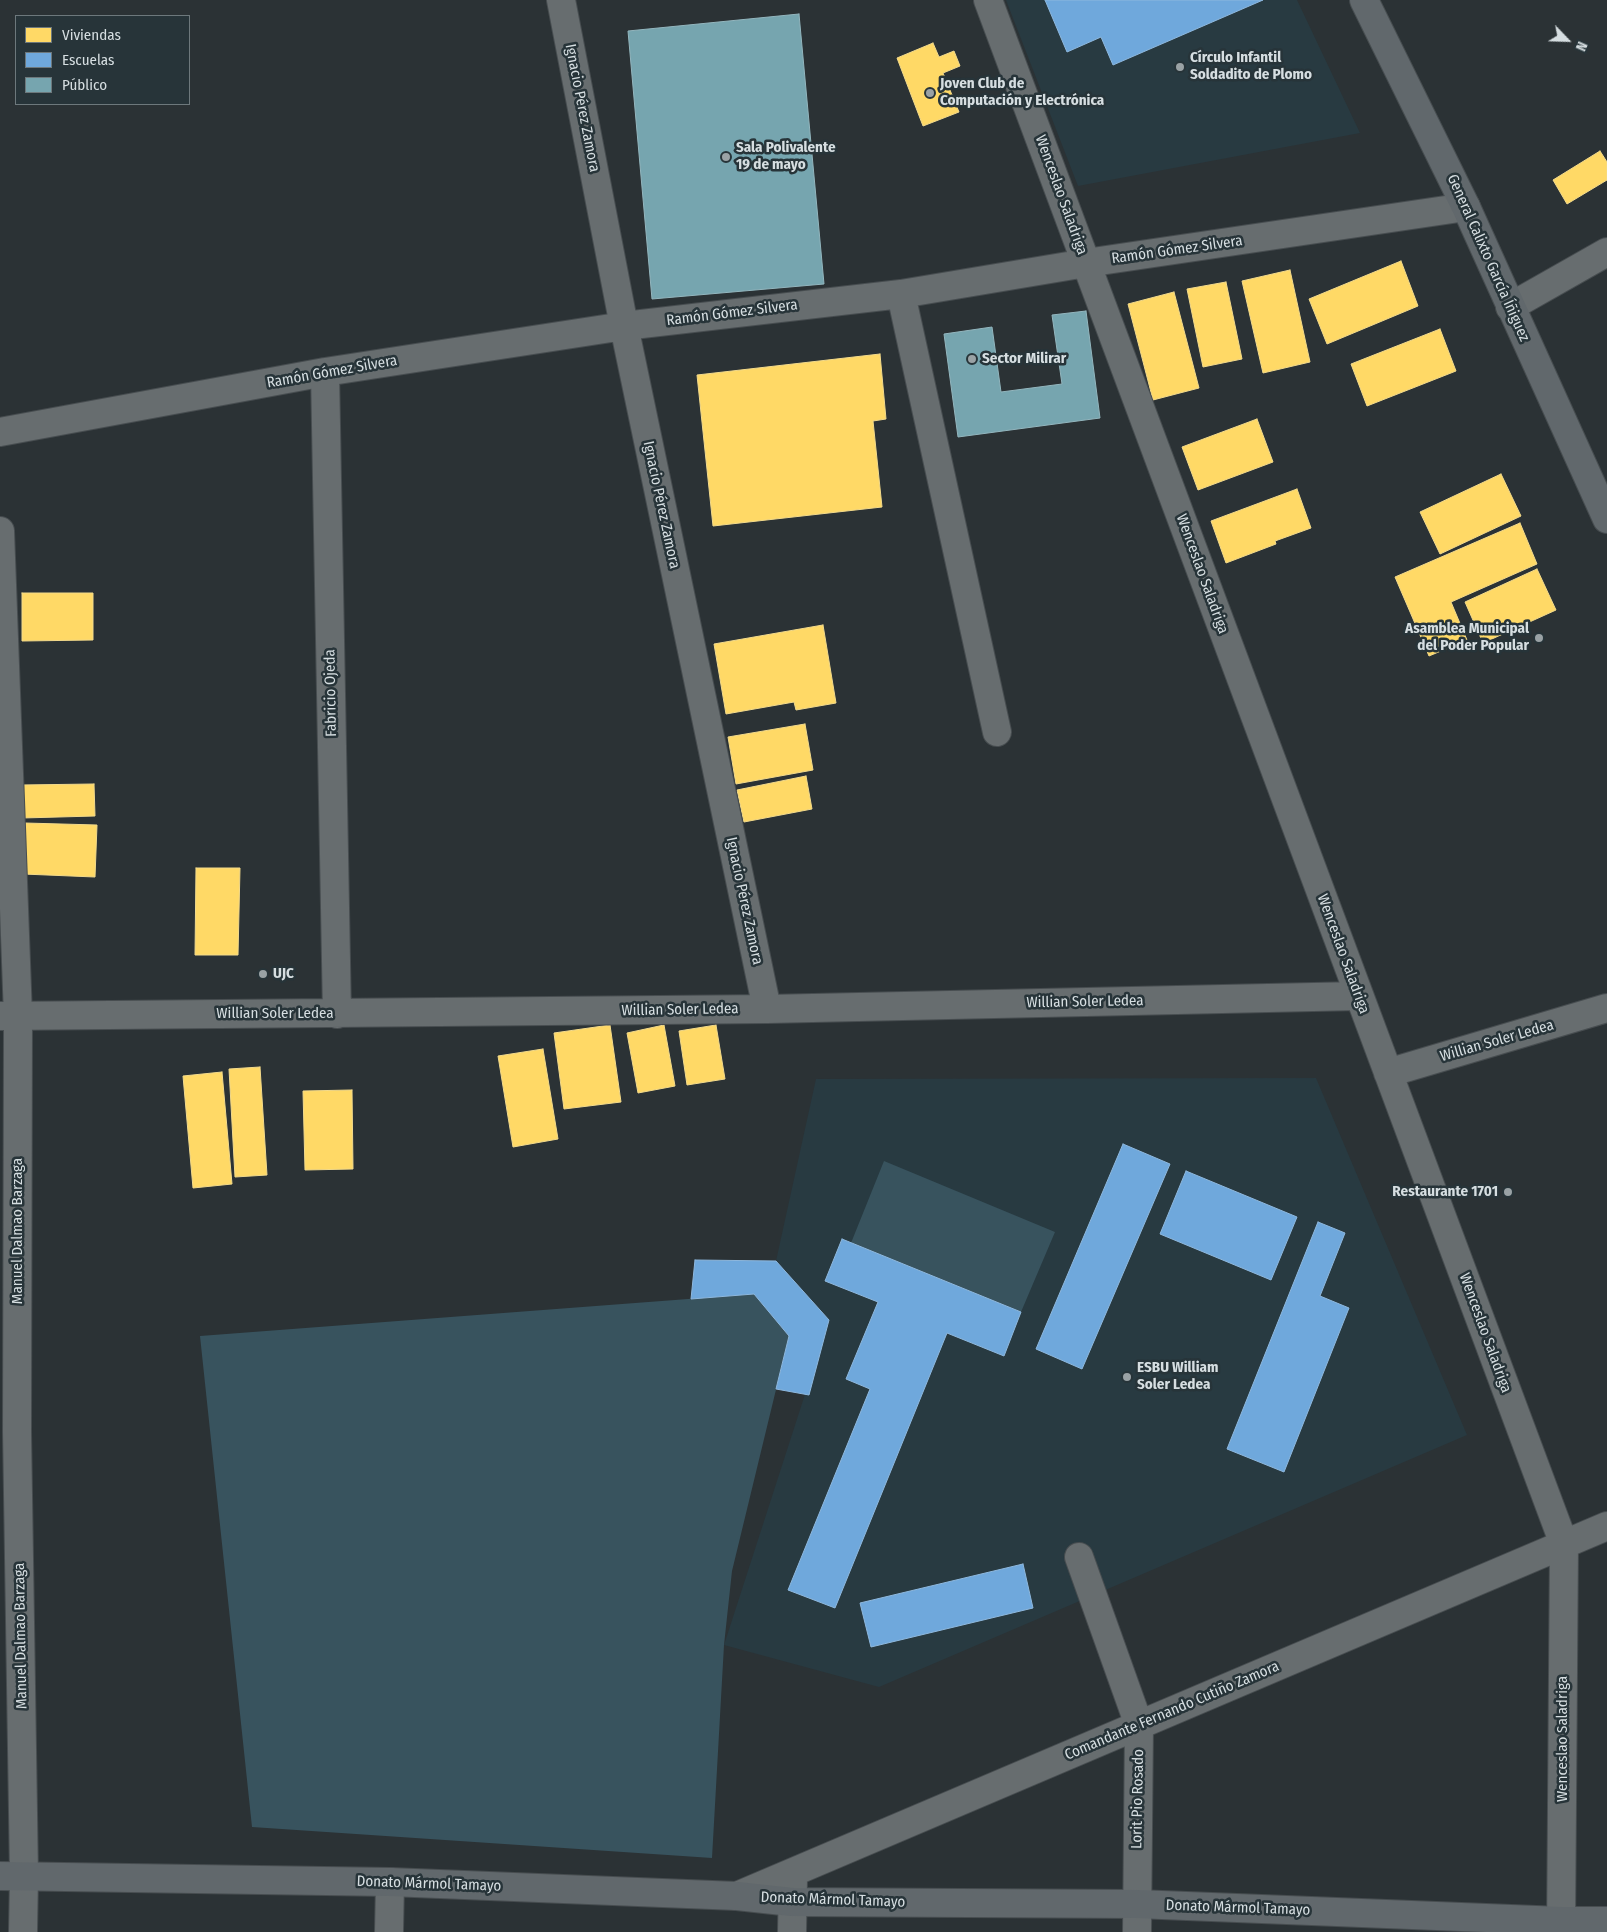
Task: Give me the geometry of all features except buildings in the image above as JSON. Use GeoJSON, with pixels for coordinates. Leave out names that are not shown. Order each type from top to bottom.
{"type":"FeatureCollection","features":[{"type":"Feature","properties":{"kind":"main road","name":"General Calixto García Íñiguez"},"geometry":{"type":"LineString","coordinates":[[1364,0],[1466,207],[1607,519]]}},
{"type":"Feature","properties":{"kind":"main road","name":"Donato Mármol Tamayo"},"geometry":{"type":"LineString","coordinates":[[12,1876],[390,1882],[737,1896],[792,1902],[1137,1904],[1561,1927],[1607,1922]]}},
{"type":"Feature","properties":{"kind":"street","name":"Ignacio Pérez Zamora"},"geometry":{"type":"LineString","coordinates":[[561,0],[624,326],[767,1008]]}},
{"type":"Feature","properties":{"kind":"street","name":"Wenceslao Saladriga"},"geometry":{"type":"LineString","coordinates":[[988,0],[1564,1544],[1561,1927]]}},
{"type":"Feature","properties":{"kind":"street","name":"Ramón Gómez Silvera"},"geometry":{"type":"LineString","coordinates":[[0,432],[325,372],[624,326],[901,294],[1086,263],[1466,207]]}},
{"type":"Feature","properties":{"kind":"street"},"geometry":{"type":"LineString","coordinates":[[1510,307],[1607,252]]}},
{"type":"Feature","properties":{"kind":"street"},"geometry":{"type":"LineString","coordinates":[[901,294],[997,732]]}},
{"type":"Feature","properties":{"kind":"street","name":"Fabricio Ojeda"},"geometry":{"type":"LineString","coordinates":[[325,372],[337,1014]]}},
{"type":"Feature","properties":{"kind":"street","name":"Manuel Dalmao Barzaga"},"geometry":{"type":"LineString","coordinates":[[0,531],[9,1016],[12,1876],[22,1932]]}},
{"type":"Feature","properties":{"kind":"street","name":"Willian Soler Ledea"},"geometry":{"type":"LineString","coordinates":[[9,1016],[767,1008],[1359,996]]}},
{"type":"Feature","properties":{"kind":"street","name":"Willian Soler Ledea"},"geometry":{"type":"LineString","coordinates":[[1388,1073],[1607,1008]]}},
{"type":"Feature","properties":{"kind":"street","name":"Comandante Fernando Cutiño Zamora"},"geometry":{"type":"LineString","coordinates":[[737,1896],[1607,1526]]}},
{"type":"Feature","properties":{"kind":"street","name":"Lorit Pio Rosado"},"geometry":{"type":"LineString","coordinates":[[1078,1556],[1139,1725],[1137,1932]]}},
{"type":"Feature","properties":{"kind":"street"},"geometry":{"type":"LineString","coordinates":[[792,1932],[793,1872]]}},
{"type":"Feature","properties":{"kind":"street"},"geometry":{"type":"LineString","coordinates":[[389,1932],[390,1882]]}},
{"type":"Feature","properties":{"kind":"shaded area","name":"Círculo Infantil Soldadito de Plomo"},"geometry":{"type":"Polygon","coordinates":[[[1006,0],[1297,0],[1360,133],[1078,186],[1006,0]]]}},
{"type":"Feature","properties":{"kind":"shaded area","name":"ESBU William Soler Ledea"},"geometry":{"type":"Polygon","coordinates":[[[1316,1078],[1467,1435],[879,1687],[724,1645],[829,1320],[776,1261],[816,1079],[1316,1078]]]}},
{"type":"Feature","properties":{"kind":"shaded area"},"geometry":{"type":"Polygon","coordinates":[[[884,1161],[1055,1232],[1021,1312],[851,1243],[884,1161]]]}},
{"type":"Feature","properties":{"kind":"shaded area"},"geometry":{"type":"Polygon","coordinates":[[[754,1294],[789,1336],[732,1571],[724,1645],[712,1858],[252,1827],[200,1336],[754,1294]]]}},
{"type":"Feature","properties":{"kind":"place","name":"Círculo Infantil Soldadito de Plomo"},"geometry":{"type":"Point","coordinates":[1180,67]}},
{"type":"Feature","properties":{"kind":"place","name":"Joven Club de Computación y Electrónica"},"geometry":{"type":"Point","coordinates":[930,93]}},
{"type":"Feature","properties":{"kind":"place","name":"Sala Polivalente 19 de mayo"},"geometry":{"type":"Point","coordinates":[726,157]}},
{"type":"Feature","properties":{"kind":"place","name":"Sector Milirar"},"geometry":{"type":"Point","coordinates":[972,359]}},
{"type":"Feature","properties":{"kind":"place","name":"Asamblea Municipal del Poder Popular"},"geometry":{"type":"Point","coordinates":[1539,638]}},
{"type":"Feature","properties":{"kind":"place","name":"UJC"},"geometry":{"type":"Point","coordinates":[263,974]}},
{"type":"Feature","properties":{"kind":"place","name":"Restaurante 1701"},"geometry":{"type":"Point","coordinates":[1508,1192]}},
{"type":"Feature","properties":{"kind":"place","name":"ESBU William Soler Ledea"},"geometry":{"type":"Point","coordinates":[1127,1377]}}]}
